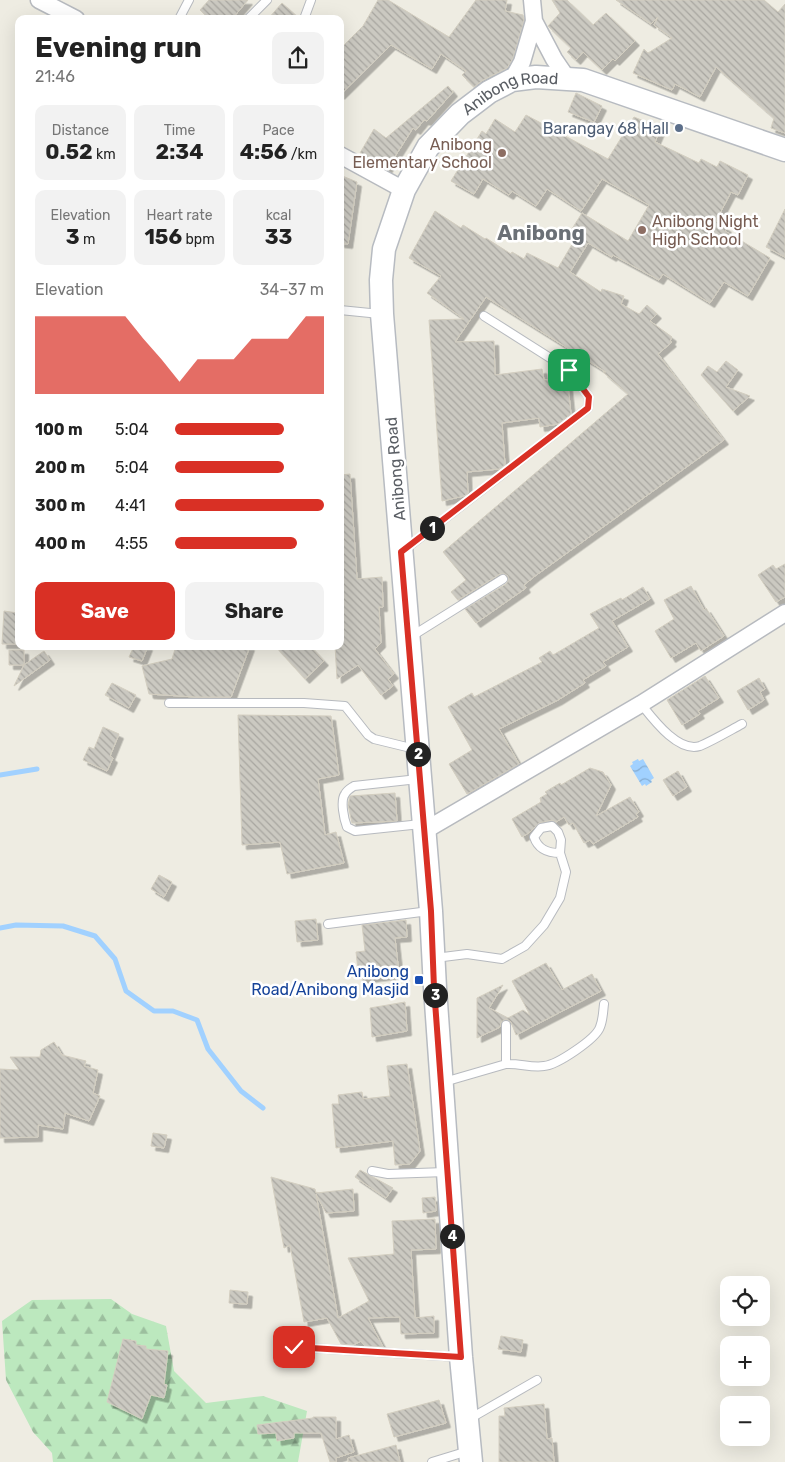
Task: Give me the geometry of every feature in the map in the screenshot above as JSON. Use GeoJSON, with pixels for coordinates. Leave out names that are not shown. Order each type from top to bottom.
{"type":"FeatureCollection","features":[{"type":"Feature","properties":{"kind":"main road","name":"Anibong Road"},"geometry":{"type":"LineString","coordinates":[[470,1456],[461,1357],[431,911],[382,314],[381,280],[384,249],[404,190],[428,147],[460,114],[489,92],[512,80],[536,77],[583,80],[785,150]]}},
{"type":"Feature","properties":{"kind":"street"},"geometry":{"type":"LineString","coordinates":[[39,0],[68,15]]}},
{"type":"Feature","properties":{"kind":"street"},"geometry":{"type":"LineString","coordinates":[[512,80],[522,62],[534,22],[532,0]]}},
{"type":"Feature","properties":{"kind":"street"},"geometry":{"type":"LineString","coordinates":[[534,22],[554,59],[567,78]]}},
{"type":"Feature","properties":{"kind":"street"},"geometry":{"type":"LineString","coordinates":[[344,156],[404,190]]}},
{"type":"Feature","properties":{"kind":"street"},"geometry":{"type":"LineString","coordinates":[[424,827],[641,704],[785,613]]}},
{"type":"Feature","properties":{"kind":"lane"},"geometry":{"type":"LineString","coordinates":[[181,15],[189,0]]}},
{"type":"Feature","properties":{"kind":"lane"},"geometry":{"type":"LineString","coordinates":[[252,15],[267,0]]}},
{"type":"Feature","properties":{"kind":"lane"},"geometry":{"type":"LineString","coordinates":[[305,15],[311,0]]}},
{"type":"Feature","properties":{"kind":"lane"},"geometry":{"type":"LineString","coordinates":[[344,310],[382,314]]}},
{"type":"Feature","properties":{"kind":"lane"},"geometry":{"type":"LineString","coordinates":[[401,552],[588,408],[589,397],[569,370],[484,316]]}},
{"type":"Feature","properties":{"kind":"lane"},"geometry":{"type":"LineString","coordinates":[[408,639],[503,579]]}},
{"type":"Feature","properties":{"kind":"lane"},"geometry":{"type":"LineString","coordinates":[[169,703],[304,703],[345,706],[374,740],[417,749]]}},
{"type":"Feature","properties":{"kind":"lane"},"geometry":{"type":"LineString","coordinates":[[641,704],[662,729],[687,746],[698,746],[742,724]]}},
{"type":"Feature","properties":{"kind":"lane"},"geometry":{"type":"LineString","coordinates":[[420,778],[354,786],[343,797],[347,827],[355,831],[424,827]]}},
{"type":"Feature","properties":{"kind":"lane"},"geometry":{"type":"LineString","coordinates":[[433,958],[467,954],[502,959],[524,946],[544,925],[560,898],[566,872],[560,854]]}},
{"type":"Feature","properties":{"kind":"lane"},"geometry":{"type":"LineString","coordinates":[[328,924],[431,911]]}},
{"type":"Feature","properties":{"kind":"lane"},"geometry":{"type":"LineString","coordinates":[[442,1083],[506,1064],[515,1063],[544,1067],[559,1062],[579,1048],[600,1029],[604,1004]]}},
{"type":"Feature","properties":{"kind":"lane"},"geometry":{"type":"LineString","coordinates":[[506,1025],[506,1064]]}},
{"type":"Feature","properties":{"kind":"lane"},"geometry":{"type":"LineString","coordinates":[[372,1171],[388,1174],[448,1172]]}},
{"type":"Feature","properties":{"kind":"lane"},"geometry":{"type":"LineString","coordinates":[[294,1347],[461,1357]]}},
{"type":"Feature","properties":{"kind":"lane"},"geometry":{"type":"LineString","coordinates":[[467,1420],[537,1380]]}},
{"type":"Feature","properties":{"kind":"lane"},"geometry":{"type":"LineString","coordinates":[[432,1462],[470,1456]]}},
{"type":"Feature","properties":{"kind":"green space"},"geometry":{"type":"Polygon","coordinates":[[[111,1299],[132,1314],[166,1326],[174,1371],[206,1403],[263,1396],[307,1411],[298,1462],[53,1462],[52,1453],[33,1432],[6,1380],[2,1321],[32,1300],[111,1299]]]}},
{"type":"Feature","properties":{"kind":"water"},"geometry":{"type":"Polygon","coordinates":[[[638,759],[639,761],[643,759],[654,778],[646,786],[645,784],[642,786],[630,766],[633,764],[632,762],[638,759]]]}},
{"type":"Feature","properties":{"kind":"building"},"geometry":{"type":"Polygon","coordinates":[[[209,0],[248,0],[235,15],[205,15],[200,10],[209,0]]]}},
{"type":"Feature","properties":{"kind":"building"},"geometry":{"type":"Polygon","coordinates":[[[378,0],[388,0],[449,37],[476,0],[507,0],[505,11],[523,15],[524,20],[513,58],[507,68],[483,80],[474,87],[462,75],[466,71],[441,54],[432,69],[391,45],[344,91],[344,45],[363,26],[378,0]]]}},
{"type":"Feature","properties":{"kind":"building"},"geometry":{"type":"Polygon","coordinates":[[[552,0],[567,0],[593,25],[606,13],[635,41],[615,61],[613,59],[602,70],[583,52],[576,60],[567,52],[571,48],[548,26],[560,13],[552,0]]]}},
{"type":"Feature","properties":{"kind":"building"},"geometry":{"type":"Polygon","coordinates":[[[616,0],[764,0],[778,12],[785,4],[785,133],[771,128],[774,118],[716,67],[700,97],[675,84],[672,90],[633,73],[644,49],[648,53],[672,38],[654,25],[658,17],[651,24],[616,0]]]}},
{"type":"Feature","properties":{"kind":"building"},"geometry":{"type":"Polygon","coordinates":[[[282,3],[296,15],[272,15],[282,3]]]}},
{"type":"Feature","properties":{"kind":"building"},"geometry":{"type":"Polygon","coordinates":[[[448,86],[453,92],[427,121],[424,120],[416,130],[413,128],[387,169],[360,153],[374,129],[386,138],[448,86]]]}},
{"type":"Feature","properties":{"kind":"building"},"geometry":{"type":"Polygon","coordinates":[[[576,93],[602,106],[594,122],[568,112],[576,93]]]}},
{"type":"Feature","properties":{"kind":"building"},"geometry":{"type":"Polygon","coordinates":[[[526,115],[608,159],[634,117],[661,128],[655,142],[699,163],[701,159],[717,167],[720,161],[748,175],[738,195],[731,192],[716,221],[727,228],[725,231],[770,258],[748,296],[724,282],[710,303],[663,274],[659,280],[588,243],[570,272],[601,292],[602,289],[624,296],[621,304],[639,314],[647,305],[657,314],[650,321],[672,337],[670,341],[672,342],[658,354],[724,440],[535,576],[524,585],[526,588],[476,623],[465,609],[506,584],[508,576],[500,574],[458,600],[451,592],[466,580],[443,552],[628,394],[603,372],[606,372],[486,297],[455,342],[494,341],[495,375],[542,369],[544,380],[567,377],[571,414],[558,424],[540,427],[539,418],[502,423],[505,465],[499,469],[467,472],[468,493],[464,496],[442,501],[429,320],[464,319],[427,293],[441,276],[409,258],[435,211],[461,228],[463,225],[511,254],[512,252],[524,259],[527,253],[558,268],[577,236],[570,232],[582,213],[628,241],[649,205],[602,179],[581,211],[547,189],[536,206],[512,191],[509,195],[483,179],[474,194],[451,181],[482,131],[486,134],[495,119],[515,132],[526,115]]]}},
{"type":"Feature","properties":{"kind":"building"},"geometry":{"type":"Polygon","coordinates":[[[344,177],[357,182],[348,244],[344,244],[344,177]]]}},
{"type":"Feature","properties":{"kind":"building"},"geometry":{"type":"Polygon","coordinates":[[[785,209],[785,257],[766,247],[785,209]]]}},
{"type":"Feature","properties":{"kind":"building"},"geometry":{"type":"Polygon","coordinates":[[[726,361],[738,370],[726,387],[750,396],[733,411],[701,375],[708,366],[717,372],[726,361]]]}},
{"type":"Feature","properties":{"kind":"building"},"geometry":{"type":"Polygon","coordinates":[[[350,474],[357,579],[382,577],[383,607],[379,607],[381,643],[375,649],[394,674],[388,679],[393,686],[381,695],[358,665],[337,679],[335,650],[344,650],[344,475],[350,474]]]}},
{"type":"Feature","properties":{"kind":"building"},"geometry":{"type":"Polygon","coordinates":[[[785,564],[785,597],[776,602],[758,575],[773,565],[776,569],[785,564]]]}},
{"type":"Feature","properties":{"kind":"building"},"geometry":{"type":"Polygon","coordinates":[[[691,586],[704,610],[706,608],[724,636],[701,651],[696,643],[671,658],[655,631],[674,619],[664,600],[691,586]]]}},
{"type":"Feature","properties":{"kind":"building"},"geometry":{"type":"Polygon","coordinates":[[[643,587],[650,599],[612,621],[628,647],[603,662],[606,666],[583,680],[585,683],[558,700],[499,729],[519,764],[467,794],[449,764],[472,750],[448,707],[472,693],[474,697],[542,662],[539,658],[550,651],[553,655],[599,628],[590,614],[621,598],[622,600],[643,587]]]}},
{"type":"Feature","properties":{"kind":"building"},"geometry":{"type":"Polygon","coordinates":[[[4,611],[15,613],[15,644],[2,644],[4,611]]]}},
{"type":"Feature","properties":{"kind":"building"},"geometry":{"type":"Polygon","coordinates":[[[9,650],[24,650],[24,665],[9,665],[9,650]]]}},
{"type":"Feature","properties":{"kind":"building"},"geometry":{"type":"Polygon","coordinates":[[[132,650],[146,650],[142,661],[129,657],[132,650]]]}},
{"type":"Feature","properties":{"kind":"building"},"geometry":{"type":"Polygon","coordinates":[[[175,650],[249,650],[231,697],[149,694],[142,666],[172,659],[175,650]]]}},
{"type":"Feature","properties":{"kind":"building"},"geometry":{"type":"Polygon","coordinates":[[[279,650],[314,650],[324,661],[305,679],[279,650]]]}},
{"type":"Feature","properties":{"kind":"building"},"geometry":{"type":"Polygon","coordinates":[[[44,651],[50,660],[14,686],[24,665],[44,651]]]}},
{"type":"Feature","properties":{"kind":"building"},"geometry":{"type":"Polygon","coordinates":[[[705,676],[719,698],[698,711],[700,714],[682,725],[667,700],[705,676]]]}},
{"type":"Feature","properties":{"kind":"building"},"geometry":{"type":"Polygon","coordinates":[[[759,678],[765,689],[760,692],[764,700],[748,710],[737,691],[759,678]]]}},
{"type":"Feature","properties":{"kind":"building"},"geometry":{"type":"Polygon","coordinates":[[[112,683],[136,695],[129,708],[105,695],[112,683]]]}},
{"type":"Feature","properties":{"kind":"building"},"geometry":{"type":"Polygon","coordinates":[[[238,715],[331,716],[339,775],[318,779],[325,835],[336,832],[344,863],[287,874],[280,842],[242,845],[238,715]]]}},
{"type":"Feature","properties":{"kind":"building"},"geometry":{"type":"Polygon","coordinates":[[[103,727],[119,734],[110,756],[113,758],[107,771],[83,760],[89,747],[94,749],[103,727]]]}},
{"type":"Feature","properties":{"kind":"building"},"geometry":{"type":"Polygon","coordinates":[[[590,768],[603,772],[611,785],[596,816],[630,797],[639,812],[636,814],[638,817],[593,844],[590,840],[584,843],[573,823],[569,825],[564,817],[556,822],[552,820],[539,823],[522,837],[512,819],[541,802],[540,798],[547,794],[545,792],[590,768]]]}},
{"type":"Feature","properties":{"kind":"building"},"geometry":{"type":"Polygon","coordinates":[[[678,771],[687,787],[673,796],[663,780],[678,771]]]}},
{"type":"Feature","properties":{"kind":"building"},"geometry":{"type":"Polygon","coordinates":[[[395,793],[397,821],[352,823],[348,805],[350,796],[395,793]]]}},
{"type":"Feature","properties":{"kind":"building"},"geometry":{"type":"Polygon","coordinates":[[[159,875],[172,882],[164,897],[151,889],[159,875]]]}},
{"type":"Feature","properties":{"kind":"building"},"geometry":{"type":"Polygon","coordinates":[[[316,919],[318,940],[297,942],[295,921],[316,919]]]}},
{"type":"Feature","properties":{"kind":"building"},"geometry":{"type":"Polygon","coordinates":[[[406,920],[407,937],[395,938],[399,974],[359,979],[356,952],[365,951],[362,925],[406,920]]]}},
{"type":"Feature","properties":{"kind":"building"},"geometry":{"type":"Polygon","coordinates":[[[546,963],[562,990],[592,974],[601,991],[516,1035],[511,1022],[506,1019],[501,1022],[500,1027],[477,1038],[477,998],[503,985],[489,1008],[508,1018],[523,1010],[530,1015],[512,981],[546,963]]]}},
{"type":"Feature","properties":{"kind":"building"},"geometry":{"type":"Polygon","coordinates":[[[405,1002],[407,1031],[372,1037],[370,1008],[405,1002]]]}},
{"type":"Feature","properties":{"kind":"building"},"geometry":{"type":"Polygon","coordinates":[[[54,1042],[62,1055],[86,1061],[84,1066],[98,1070],[93,1093],[100,1096],[89,1121],[65,1113],[63,1129],[38,1125],[38,1137],[0,1138],[0,1069],[19,1070],[10,1057],[40,1057],[41,1050],[54,1042]]]}},
{"type":"Feature","properties":{"kind":"building"},"geometry":{"type":"Polygon","coordinates":[[[407,1064],[420,1151],[410,1164],[395,1165],[393,1141],[336,1148],[332,1104],[339,1104],[338,1095],[362,1092],[363,1099],[390,1096],[387,1066],[407,1064]]]}},
{"type":"Feature","properties":{"kind":"building"},"geometry":{"type":"Polygon","coordinates":[[[153,1133],[167,1135],[164,1148],[151,1146],[153,1133]]]}},
{"type":"Feature","properties":{"kind":"building"},"geometry":{"type":"Polygon","coordinates":[[[360,1170],[393,1188],[386,1198],[355,1177],[360,1170]]]}},
{"type":"Feature","properties":{"kind":"building"},"geometry":{"type":"Polygon","coordinates":[[[271,1177],[315,1189],[316,1193],[353,1189],[354,1211],[326,1213],[316,1194],[338,1318],[369,1301],[348,1258],[394,1254],[392,1221],[435,1219],[436,1249],[411,1250],[415,1318],[434,1316],[434,1333],[401,1334],[400,1317],[368,1318],[383,1347],[365,1346],[361,1341],[353,1345],[341,1344],[327,1318],[304,1322],[290,1245],[284,1248],[271,1177]]]}},
{"type":"Feature","properties":{"kind":"building"},"geometry":{"type":"Polygon","coordinates":[[[435,1197],[436,1211],[423,1213],[422,1198],[435,1197]]]}},
{"type":"Feature","properties":{"kind":"building"},"geometry":{"type":"Polygon","coordinates":[[[230,1290],[248,1292],[247,1304],[229,1303],[230,1290]]]}},
{"type":"Feature","properties":{"kind":"building"},"geometry":{"type":"Polygon","coordinates":[[[501,1336],[523,1340],[521,1352],[498,1349],[501,1336]]]}},
{"type":"Feature","properties":{"kind":"building"},"geometry":{"type":"Polygon","coordinates":[[[123,1339],[136,1341],[136,1345],[146,1346],[146,1349],[168,1351],[164,1384],[167,1385],[164,1398],[151,1395],[142,1419],[107,1402],[123,1339]]]}},
{"type":"Feature","properties":{"kind":"building"},"geometry":{"type":"Polygon","coordinates":[[[439,1400],[446,1423],[394,1437],[387,1414],[439,1400]]]}},
{"type":"Feature","properties":{"kind":"building"},"geometry":{"type":"Polygon","coordinates":[[[544,1404],[547,1439],[552,1438],[554,1462],[499,1462],[499,1416],[505,1416],[504,1408],[544,1404]]]}},
{"type":"Feature","properties":{"kind":"building"},"geometry":{"type":"Polygon","coordinates":[[[313,1417],[336,1417],[336,1439],[349,1435],[354,1452],[336,1458],[336,1462],[330,1462],[321,1433],[294,1433],[294,1438],[277,1441],[276,1433],[258,1434],[257,1425],[313,1417]]]}},
{"type":"Feature","properties":{"kind":"building"},"geometry":{"type":"Polygon","coordinates":[[[396,1445],[400,1462],[348,1462],[348,1458],[396,1445]]]}},
{"type":"Feature","properties":{"kind":"waterway"},"geometry":{"type":"LineString","coordinates":[[0,775],[37,769]]}},
{"type":"Feature","properties":{"kind":"waterway"},"geometry":{"type":"LineString","coordinates":[[0,928],[16,925],[63,926],[95,936],[115,959],[126,991],[154,1011],[173,1011],[197,1020],[208,1049],[241,1091],[263,1108]]}},
{"type":"Feature","properties":{"kind":"place","name":"Barangay 68 Hall"},"geometry":{"type":"Point","coordinates":[679,128]}},
{"type":"Feature","properties":{"kind":"place","name":"Anibong Elementary School"},"geometry":{"type":"Point","coordinates":[502,153]}},
{"type":"Feature","properties":{"kind":"place","name":"Anibong Night High School"},"geometry":{"type":"Point","coordinates":[642,230]}},
{"type":"Feature","properties":{"kind":"place","name":"Anibong Road/Anibong Masjid"},"geometry":{"type":"Point","coordinates":[419,980]}},
{"type":"Feature","properties":{"kind":"district","name":"Anibong"},"geometry":{"type":"Point","coordinates":[541,233]}},
{"type":"Feature","properties":{"kind":"route"},"geometry":{"type":"LineString","coordinates":[[294,1347],[461,1357],[434,988],[431,911],[401,552],[588,408],[589,397],[569,370]]}}]}
